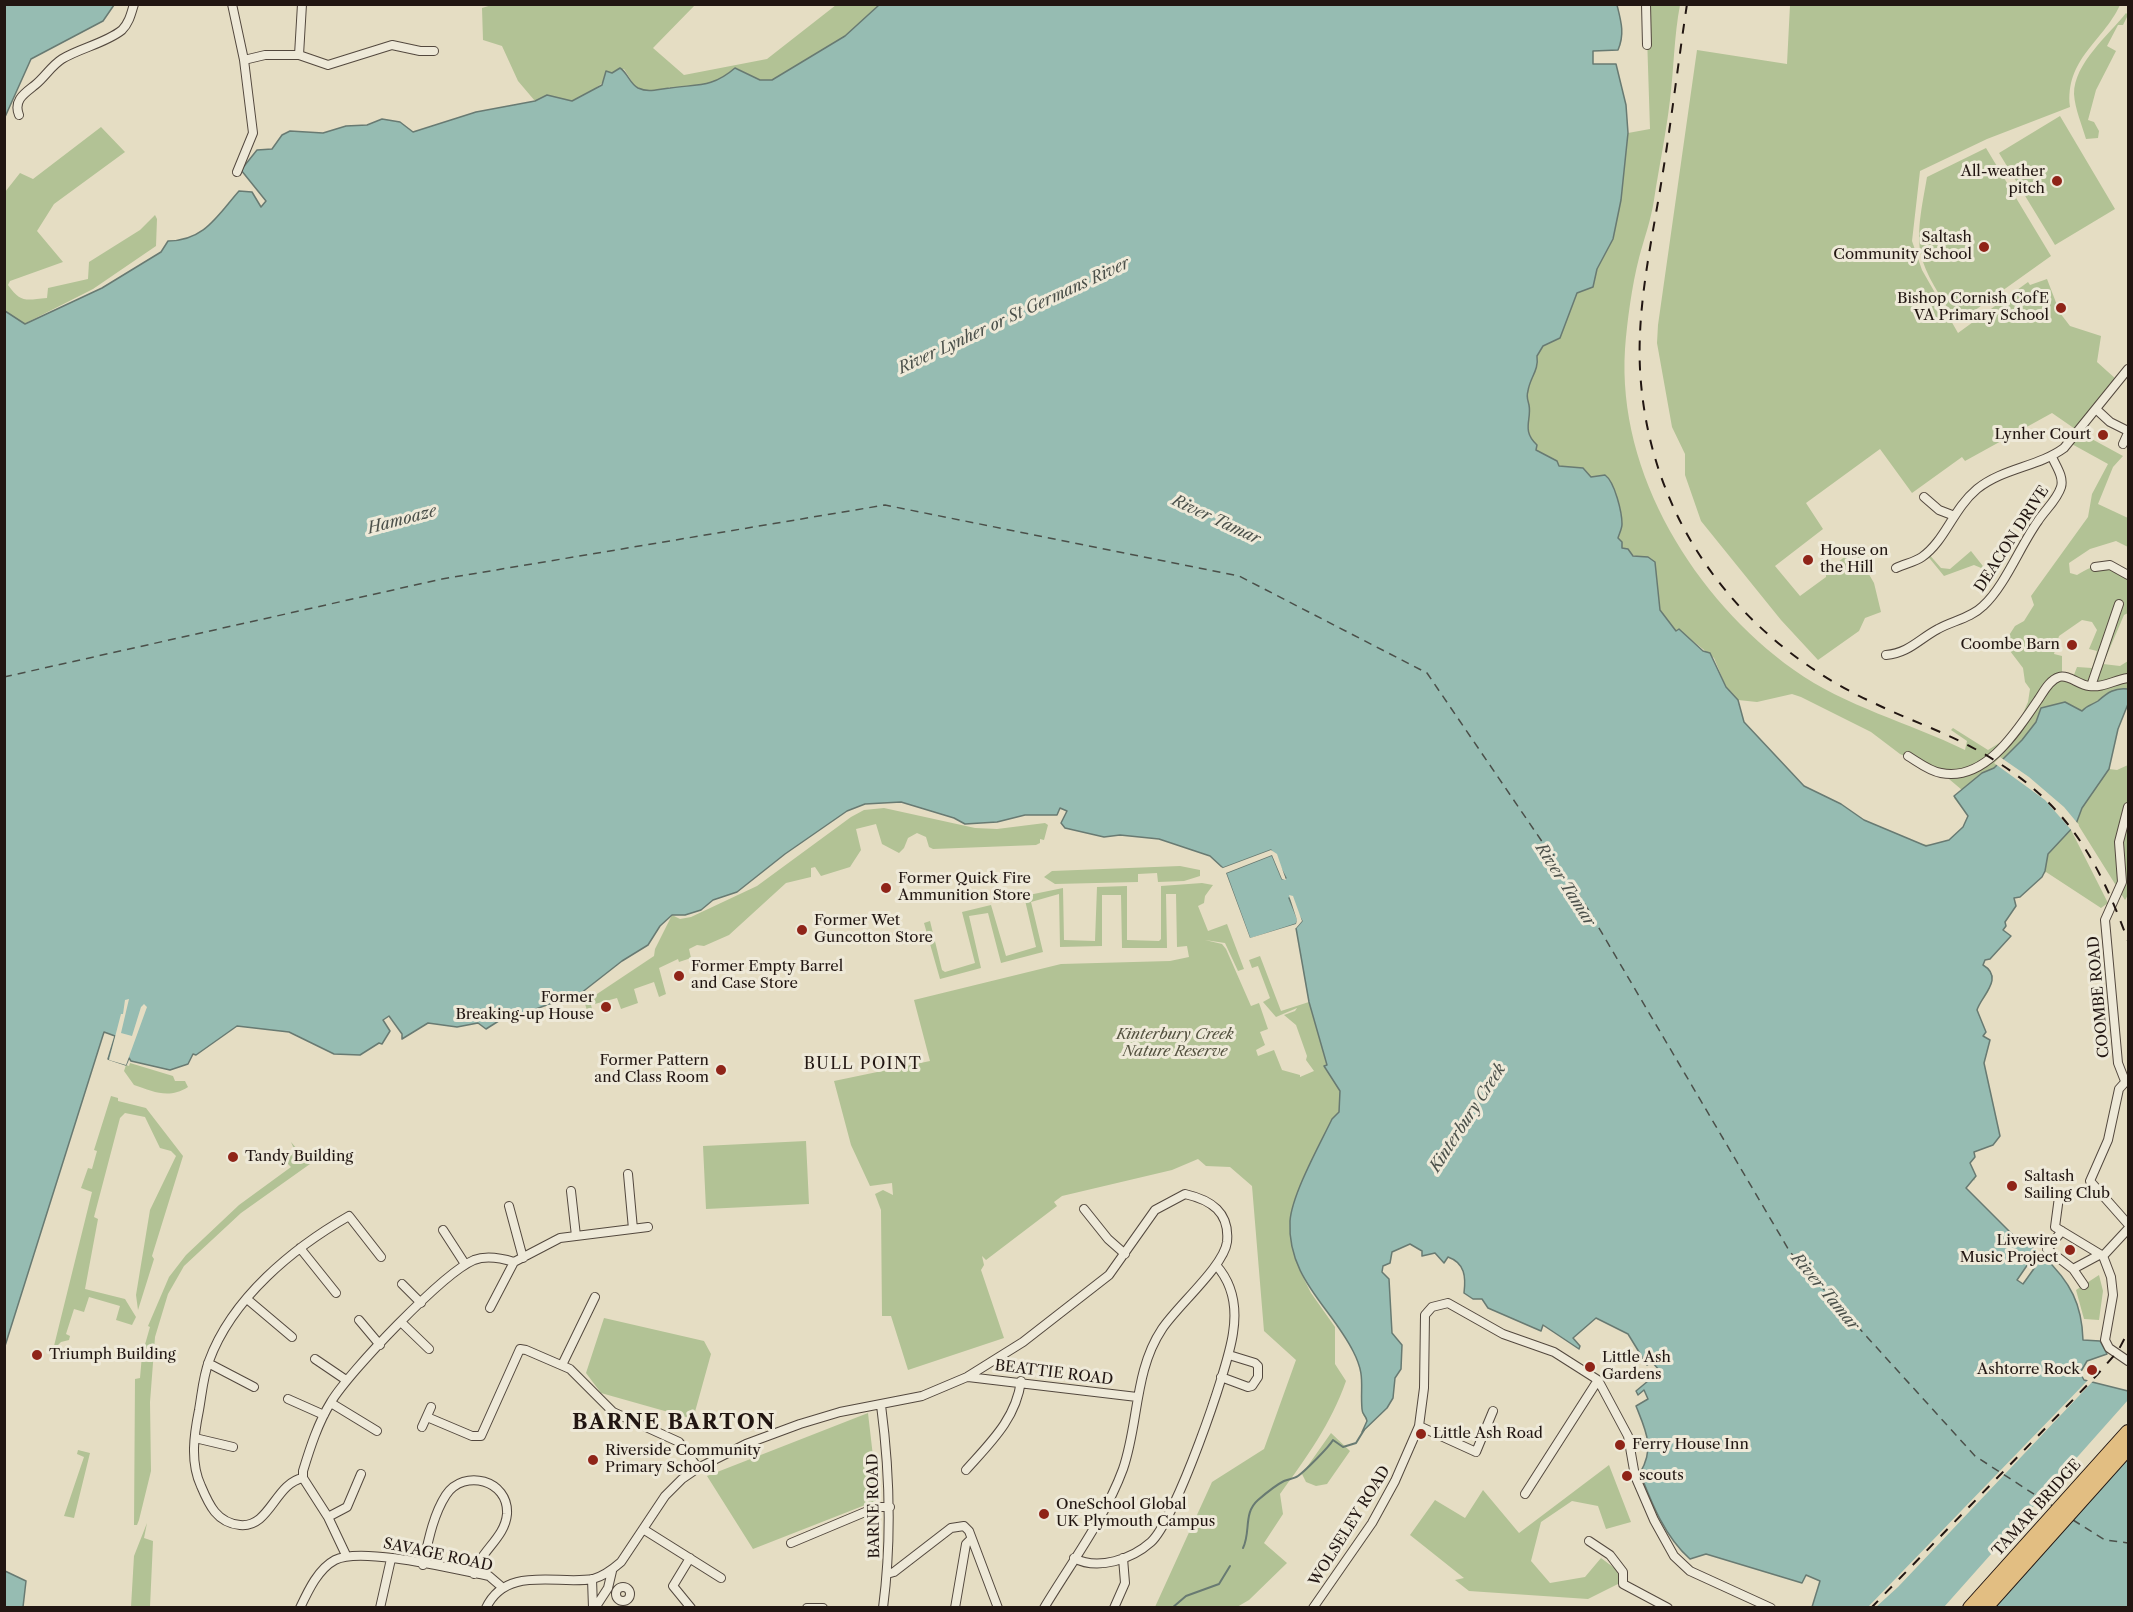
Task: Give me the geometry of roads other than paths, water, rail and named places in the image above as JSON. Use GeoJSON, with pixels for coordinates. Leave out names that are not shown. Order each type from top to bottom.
{"type":"FeatureCollection","features":[{"type":"Feature","properties":{"kind":"highway","name":"TAMAR BRIDGE"},"geometry":{"type":"LineString","coordinates":[[1970,1608],[2128,1431]]}},
{"type":"Feature","properties":{"kind":"highway"},"geometry":{"type":"LineString","coordinates":[[1985,1608],[2128,1448]]}},
{"type":"Feature","properties":{"kind":"street"},"geometry":{"type":"LineString","coordinates":[[19,115],[17,105],[20,97],[42,79],[52,66],[78,50],[119,32],[130,18],[134,4]]}},
{"type":"Feature","properties":{"kind":"street"},"geometry":{"type":"LineString","coordinates":[[232,4],[244,60],[253,133],[237,172]]}},
{"type":"Feature","properties":{"kind":"street"},"geometry":{"type":"LineString","coordinates":[[299,55],[302,4]]}},
{"type":"Feature","properties":{"kind":"street"},"geometry":{"type":"LineString","coordinates":[[1646,4],[1647,45]]}},
{"type":"Feature","properties":{"kind":"street"},"geometry":{"type":"LineString","coordinates":[[244,60],[264,55],[299,55],[328,65],[392,45],[420,51],[434,51]]}},
{"type":"Feature","properties":{"kind":"street"},"geometry":{"type":"LineString","coordinates":[[1896,568],[1921,558],[1944,532],[1952,515],[1994,477],[2052,457],[2074,439],[2128,369]]}},
{"type":"Feature","properties":{"kind":"street"},"geometry":{"type":"LineString","coordinates":[[2097,410],[2110,422],[2128,432],[2123,444]]}},
{"type":"Feature","properties":{"kind":"street","name":"DEACON DRIVE"},"geometry":{"type":"LineString","coordinates":[[1886,655],[1901,656],[1925,637],[1982,608],[2003,568],[2058,494],[2062,484],[2061,476],[2052,457]]}},
{"type":"Feature","properties":{"kind":"street"},"geometry":{"type":"LineString","coordinates":[[1924,497],[1939,510],[1952,515]]}},
{"type":"Feature","properties":{"kind":"street"},"geometry":{"type":"LineString","coordinates":[[2095,567],[2110,565],[2128,576]]}},
{"type":"Feature","properties":{"kind":"street"},"geometry":{"type":"LineString","coordinates":[[2091,686],[2119,604]]}},
{"type":"Feature","properties":{"kind":"street"},"geometry":{"type":"LineString","coordinates":[[1908,756],[1943,774],[1968,771],[1995,754],[2014,734],[2049,684],[2057,677],[2064,676],[2098,687],[2128,678]]}},
{"type":"Feature","properties":{"kind":"street","name":"COOMBE ROAD"},"geometry":{"type":"LineString","coordinates":[[2127,1079],[2118,1063],[2105,920],[2122,882],[2120,842],[2128,807]]}},
{"type":"Feature","properties":{"kind":"street"},"geometry":{"type":"LineString","coordinates":[[2121,858],[2128,853]]}},
{"type":"Feature","properties":{"kind":"street"},"geometry":{"type":"LineString","coordinates":[[2073,1269],[2101,1256],[2128,1230],[2089,1187],[2091,1175],[2108,1140],[2119,1089],[2127,1079]]}},
{"type":"Feature","properties":{"kind":"street"},"geometry":{"type":"LineString","coordinates":[[628,1174],[633,1229]]}},
{"type":"Feature","properties":{"kind":"street"},"geometry":{"type":"LineString","coordinates":[[571,1191],[576,1236]]}},
{"type":"Feature","properties":{"kind":"street"},"geometry":{"type":"LineString","coordinates":[[596,1606],[592,1579],[612,1571],[621,1562],[664,1496],[698,1468],[747,1444],[800,1424],[840,1412],[922,1396],[967,1377],[1023,1342],[1108,1275],[1155,1210],[1185,1194],[1210,1202],[1221,1211],[1227,1228],[1226,1249],[1216,1265],[1162,1329],[1146,1360],[1123,1468],[1114,1491],[1044,1608]]}},
{"type":"Feature","properties":{"kind":"street"},"geometry":{"type":"LineString","coordinates":[[2059,1197],[2055,1227],[2101,1256],[2111,1277],[2113,1294],[2105,1340],[2109,1348],[2128,1361]]}},
{"type":"Feature","properties":{"kind":"street"},"geometry":{"type":"LineString","coordinates":[[509,1206],[522,1258]]}},
{"type":"Feature","properties":{"kind":"street"},"geometry":{"type":"LineString","coordinates":[[1084,1209],[1108,1239],[1125,1254]]}},
{"type":"Feature","properties":{"kind":"street"},"geometry":{"type":"LineString","coordinates":[[303,1478],[294,1480],[283,1488],[262,1517],[241,1525],[214,1513],[193,1461],[208,1363],[215,1345],[247,1299],[300,1248],[350,1216],[381,1257]]}},
{"type":"Feature","properties":{"kind":"street"},"geometry":{"type":"LineString","coordinates":[[490,1308],[522,1258],[549,1242],[576,1236],[648,1227]]}},
{"type":"Feature","properties":{"kind":"street"},"geometry":{"type":"LineString","coordinates":[[443,1230],[465,1264]]}},
{"type":"Feature","properties":{"kind":"street"},"geometry":{"type":"LineString","coordinates":[[2062,1231],[2047,1249],[2073,1269],[2084,1285]]}},
{"type":"Feature","properties":{"kind":"street"},"geometry":{"type":"LineString","coordinates":[[300,1248],[336,1293]]}},
{"type":"Feature","properties":{"kind":"street"},"geometry":{"type":"LineString","coordinates":[[300,1608],[324,1569],[333,1561],[346,1555],[328,1517],[303,1478],[306,1461],[331,1402],[346,1380],[421,1303],[465,1264],[483,1257],[522,1258]]}},
{"type":"Feature","properties":{"kind":"street"},"geometry":{"type":"LineString","coordinates":[[1074,1558],[1082,1562],[1097,1564],[1123,1558],[1151,1542],[1169,1518],[1221,1377],[1234,1333],[1232,1290],[1226,1276],[1216,1265]]}},
{"type":"Feature","properties":{"kind":"street"},"geometry":{"type":"LineString","coordinates":[[402,1284],[421,1303]]}},
{"type":"Feature","properties":{"kind":"street"},"geometry":{"type":"LineString","coordinates":[[562,1365],[585,1308],[595,1297]]}},
{"type":"Feature","properties":{"kind":"street"},"geometry":{"type":"LineString","coordinates":[[247,1299],[292,1337]]}},
{"type":"Feature","properties":{"kind":"street","name":"WOLSELEY ROAD"},"geometry":{"type":"LineString","coordinates":[[1313,1608],[1372,1523],[1395,1481],[1419,1426],[1424,1388],[1425,1315],[1439,1303],[1456,1306],[1503,1334],[1554,1352],[1598,1380],[1628,1436],[1635,1476],[1654,1520],[1674,1556],[1690,1571],[1771,1608]]}},
{"type":"Feature","properties":{"kind":"street"},"geometry":{"type":"LineString","coordinates":[[359,1320],[380,1345]]}},
{"type":"Feature","properties":{"kind":"street"},"geometry":{"type":"LineString","coordinates":[[402,1323],[429,1349]]}},
{"type":"Feature","properties":{"kind":"street"},"geometry":{"type":"LineString","coordinates":[[427,1417],[478,1438],[484,1431],[520,1349],[562,1365],[581,1377],[603,1406],[613,1412],[679,1442],[698,1468]]}},
{"type":"Feature","properties":{"kind":"street"},"geometry":{"type":"LineString","coordinates":[[1221,1377],[1248,1387],[1252,1386],[1258,1377],[1258,1366],[1255,1363],[1228,1355]]}},
{"type":"Feature","properties":{"kind":"street"},"geometry":{"type":"LineString","coordinates":[[315,1359],[346,1380]]}},
{"type":"Feature","properties":{"kind":"street"},"geometry":{"type":"LineString","coordinates":[[208,1363],[255,1387]]}},
{"type":"Feature","properties":{"kind":"street","name":"BEATTIE ROAD"},"geometry":{"type":"LineString","coordinates":[[967,1377],[1021,1381],[1137,1397]]}},
{"type":"Feature","properties":{"kind":"street"},"geometry":{"type":"LineString","coordinates":[[1525,1494],[1598,1380]]}},
{"type":"Feature","properties":{"kind":"street"},"geometry":{"type":"LineString","coordinates":[[966,1470],[1011,1415],[1019,1399],[1021,1381]]}},
{"type":"Feature","properties":{"kind":"street"},"geometry":{"type":"LineString","coordinates":[[288,1399],[324,1415]]}},
{"type":"Feature","properties":{"kind":"street"},"geometry":{"type":"LineString","coordinates":[[331,1402],[377,1431]]}},
{"type":"Feature","properties":{"kind":"street","name":"BARNE ROAD"},"geometry":{"type":"LineString","coordinates":[[881,1405],[890,1506],[883,1608]]}},
{"type":"Feature","properties":{"kind":"street"},"geometry":{"type":"LineString","coordinates":[[422,1427],[431,1407]]}},
{"type":"Feature","properties":{"kind":"street"},"geometry":{"type":"LineString","coordinates":[[1419,1426],[1476,1452],[1493,1411]]}},
{"type":"Feature","properties":{"kind":"street"},"geometry":{"type":"LineString","coordinates":[[195,1438],[233,1447]]}},
{"type":"Feature","properties":{"kind":"street"},"geometry":{"type":"LineString","coordinates":[[328,1517],[347,1507],[361,1474]]}},
{"type":"Feature","properties":{"kind":"street"},"geometry":{"type":"LineString","coordinates":[[423,1565],[430,1534],[445,1496],[457,1484],[474,1478],[484,1480],[500,1492],[507,1511],[503,1529],[476,1565],[474,1574]]}},
{"type":"Feature","properties":{"kind":"street"},"geometry":{"type":"LineString","coordinates":[[791,1543],[877,1507],[890,1506]]}},
{"type":"Feature","properties":{"kind":"street"},"geometry":{"type":"LineString","coordinates":[[887,1574],[894,1572],[951,1528],[964,1526],[969,1531],[998,1608]]}},
{"type":"Feature","properties":{"kind":"street"},"geometry":{"type":"LineString","coordinates":[[643,1529],[721,1578]]}},
{"type":"Feature","properties":{"kind":"street"},"geometry":{"type":"LineString","coordinates":[[955,1608],[966,1544],[971,1539]]}},
{"type":"Feature","properties":{"kind":"street"},"geometry":{"type":"LineString","coordinates":[[1589,1541],[1610,1555],[1623,1572],[1623,1584],[1668,1608]]}},
{"type":"Feature","properties":{"kind":"street","name":"SAVAGE ROAD"},"geometry":{"type":"LineString","coordinates":[[346,1555],[391,1559],[474,1574],[496,1580],[503,1588],[510,1583],[534,1579],[592,1579]]}},
{"type":"Feature","properties":{"kind":"street"},"geometry":{"type":"LineString","coordinates":[[690,1558],[673,1586],[691,1608]]}},
{"type":"Feature","properties":{"kind":"street"},"geometry":{"type":"LineString","coordinates":[[1114,1608],[1125,1583],[1123,1558]]}},
{"type":"Feature","properties":{"kind":"street"},"geometry":{"type":"LineString","coordinates":[[380,1608],[391,1559]]}},
{"type":"Feature","properties":{"kind":"street"},"geometry":{"type":"LineString","coordinates":[[596,1606],[608,1588],[612,1571]]}},
{"type":"Feature","properties":{"kind":"street"},"geometry":{"type":"LineString","coordinates":[[486,1608],[503,1588]]}},
{"type":"Feature","properties":{"kind":"street"},"geometry":{"type":"LineString","coordinates":[[596,1606],[616,1596]]}},
{"type":"Feature","properties":{"kind":"street"},"geometry":{"type":"LineString","coordinates":[[807,1608],[823,1608]]}},
{"type":"Feature","properties":{"kind":"water"},"geometry":{"type":"Polygon","coordinates":[[[5,4],[114,5],[103,21],[31,59],[5,117],[5,4]]]}},
{"type":"Feature","properties":{"kind":"water"},"geometry":{"type":"Polygon","coordinates":[[[879,5],[1617,5],[1622,33],[1618,50],[1593,51],[1593,64],[1616,64],[1626,105],[1628,133],[1621,200],[1613,239],[1597,269],[1593,287],[1577,293],[1560,338],[1543,346],[1537,356],[1537,366],[1527,395],[1530,410],[1528,430],[1537,445],[1536,450],[1557,461],[1559,466],[1583,468],[1591,477],[1605,475],[1609,479],[1621,513],[1622,526],[1618,538],[1622,542],[1622,548],[1628,549],[1633,556],[1648,557],[1655,562],[1660,610],[1676,631],[1679,629],[1703,651],[1710,653],[1726,687],[1738,700],[1744,722],[1804,786],[1841,804],[1864,820],[1926,846],[1949,840],[1963,827],[1968,816],[1954,796],[1982,773],[1994,768],[2022,740],[2036,722],[2041,708],[2065,702],[2082,711],[2112,691],[2128,689],[2128,704],[2118,729],[2109,769],[2082,808],[2076,824],[2048,854],[2042,877],[2020,897],[2014,898],[2016,906],[2005,922],[2006,926],[2003,930],[2011,936],[1990,959],[1985,960],[1983,965],[1989,970],[1992,981],[1977,1010],[1986,1032],[1983,1036],[1990,1040],[1984,1063],[2000,1136],[1993,1145],[1974,1152],[1975,1157],[1970,1163],[1976,1176],[1966,1188],[2016,1238],[2020,1235],[2037,1251],[2017,1280],[2023,1284],[2043,1256],[2068,1285],[2080,1316],[2083,1340],[2100,1341],[2107,1354],[2087,1361],[2080,1373],[2084,1380],[2128,1391],[2128,1607],[1812,1607],[1820,1581],[1806,1575],[1802,1583],[1706,1554],[1690,1559],[1666,1530],[1640,1473],[1645,1464],[1648,1447],[1646,1432],[1636,1406],[1648,1399],[1644,1390],[1638,1395],[1636,1391],[1660,1371],[1652,1362],[1647,1365],[1628,1334],[1596,1318],[1573,1338],[1580,1346],[1579,1349],[1543,1325],[1541,1331],[1488,1308],[1482,1299],[1473,1299],[1464,1293],[1463,1271],[1458,1263],[1448,1257],[1444,1263],[1435,1253],[1422,1256],[1422,1251],[1410,1244],[1392,1252],[1390,1263],[1383,1266],[1382,1272],[1389,1279],[1392,1333],[1402,1345],[1401,1369],[1395,1378],[1393,1398],[1387,1408],[1362,1432],[1367,1421],[1362,1411],[1361,1374],[1357,1360],[1344,1335],[1303,1276],[1295,1259],[1291,1241],[1290,1221],[1296,1197],[1332,1119],[1339,1112],[1340,1091],[1324,1066],[1327,1065],[1309,1002],[1296,928],[1302,921],[1289,898],[1298,920],[1296,924],[1250,939],[1226,873],[1272,855],[1282,879],[1286,878],[1271,850],[1223,868],[1210,856],[1159,839],[1120,835],[1104,837],[1065,828],[1061,823],[1067,811],[1060,808],[1057,815],[1025,815],[997,822],[965,824],[954,818],[901,802],[865,804],[847,811],[785,854],[737,892],[713,900],[701,910],[685,915],[672,915],[660,926],[648,945],[622,961],[576,997],[563,999],[525,1013],[513,1012],[486,1029],[478,1023],[457,1027],[428,1023],[402,1039],[402,1034],[389,1016],[383,1020],[390,1031],[382,1044],[379,1043],[360,1055],[334,1054],[289,1032],[237,1026],[196,1055],[193,1054],[188,1064],[170,1070],[131,1061],[129,1058],[126,1065],[108,1059],[115,1036],[104,1032],[5,1346],[5,311],[25,324],[102,288],[161,252],[168,241],[191,237],[200,232],[216,218],[239,191],[252,192],[261,207],[266,201],[241,170],[257,150],[272,149],[282,135],[290,131],[323,133],[346,126],[367,125],[382,119],[400,122],[413,132],[476,112],[535,101],[547,95],[572,101],[602,85],[606,71],[612,73],[620,68],[635,86],[646,90],[704,84],[719,79],[735,68],[760,80],[772,80],[845,36],[879,5]]]}},
{"type":"Feature","properties":{"kind":"water"},"geometry":{"type":"Polygon","coordinates":[[[5,1571],[26,1581],[23,1607],[5,1607],[5,1571]]]}},
{"type":"Feature","properties":{"kind":"waterway","name":"Kinterbury Creek"},"geometry":{"type":"LineString","coordinates":[[1243,1548],[1250,1511],[1258,1500],[1281,1483],[1298,1476],[1333,1440],[1343,1447],[1356,1443],[1364,1430]]}},
{"type":"Feature","properties":{"kind":"waterway"},"geometry":{"type":"LineString","coordinates":[[1172,1608],[1186,1596],[1219,1584],[1230,1566]]}},
{"type":"Feature","properties":{"kind":"railway"},"geometry":{"type":"LineString","coordinates":[[1687,4],[1646,276],[1640,346],[1640,369],[1647,424],[1661,477],[1682,525],[1710,570],[1744,611],[1783,647],[1827,678],[1876,704],[1977,750],[2007,768],[2032,787],[2054,808],[2089,854],[2116,909],[2128,941]]}},
{"type":"Feature","properties":{"kind":"railway"},"geometry":{"type":"LineString","coordinates":[[1871,1608],[2097,1375],[2118,1351],[2128,1332]]}},
{"type":"Feature","properties":{"kind":"railway"},"geometry":{"type":"LineString","coordinates":[[1492,1608],[1534,1608]]}},
{"type":"Feature","properties":{"kind":"place","name":"All-weather pitch"},"geometry":{"type":"Point","coordinates":[2057,181]}},
{"type":"Feature","properties":{"kind":"place","name":"Saltash Community School"},"geometry":{"type":"Point","coordinates":[1984,247]}},
{"type":"Feature","properties":{"kind":"place","name":"Bishop Cornish CofE VA Primary School"},"geometry":{"type":"Point","coordinates":[2061,308]}},
{"type":"Feature","properties":{"kind":"place","name":"Lynher Court"},"geometry":{"type":"Point","coordinates":[2103,435]}},
{"type":"Feature","properties":{"kind":"place","name":"House on the Hill"},"geometry":{"type":"Point","coordinates":[1808,560]}},
{"type":"Feature","properties":{"kind":"place","name":"Coombe Barn"},"geometry":{"type":"Point","coordinates":[2072,645]}},
{"type":"Feature","properties":{"kind":"place","name":"Former Quick Fire Ammunition Store"},"geometry":{"type":"Point","coordinates":[886,888]}},
{"type":"Feature","properties":{"kind":"place","name":"Former Wet Guncotton Store"},"geometry":{"type":"Point","coordinates":[802,930]}},
{"type":"Feature","properties":{"kind":"place","name":"Former Empty Barrel and Case Store"},"geometry":{"type":"Point","coordinates":[679,976]}},
{"type":"Feature","properties":{"kind":"place","name":"Former Breaking-up House"},"geometry":{"type":"Point","coordinates":[606,1007]}},
{"type":"Feature","properties":{"kind":"place","name":"Former Pattern and Class Room"},"geometry":{"type":"Point","coordinates":[721,1070]}},
{"type":"Feature","properties":{"kind":"place","name":"Tandy Building"},"geometry":{"type":"Point","coordinates":[233,1157]}},
{"type":"Feature","properties":{"kind":"place","name":"Saltash Sailing Club"},"geometry":{"type":"Point","coordinates":[2012,1186]}},
{"type":"Feature","properties":{"kind":"place","name":"Livewire Music Project"},"geometry":{"type":"Point","coordinates":[2070,1250]}},
{"type":"Feature","properties":{"kind":"place","name":"Triumph Building"},"geometry":{"type":"Point","coordinates":[37,1355]}},
{"type":"Feature","properties":{"kind":"place","name":"Little Ash Gardens"},"geometry":{"type":"Point","coordinates":[1590,1367]}},
{"type":"Feature","properties":{"kind":"place","name":"Ashtorre Rock"},"geometry":{"type":"Point","coordinates":[2092,1370]}},
{"type":"Feature","properties":{"kind":"place","name":"Little Ash Road"},"geometry":{"type":"Point","coordinates":[1421,1434]}},
{"type":"Feature","properties":{"kind":"place","name":"Ferry House Inn"},"geometry":{"type":"Point","coordinates":[1620,1445]}},
{"type":"Feature","properties":{"kind":"place","name":"Riverside Community Primary School"},"geometry":{"type":"Point","coordinates":[593,1460]}},
{"type":"Feature","properties":{"kind":"place","name":"scouts"},"geometry":{"type":"Point","coordinates":[1627,1476]}},
{"type":"Feature","properties":{"kind":"place","name":"OneSchool Global UK Plymouth Campus"},"geometry":{"type":"Point","coordinates":[1044,1514]}},
{"type":"Feature","properties":{"kind":"district","name":"BULL POINT"},"geometry":{"type":"Point","coordinates":[863,1064]}},
{"type":"Feature","properties":{"kind":"district","name":"BARNE BARTON"},"geometry":{"type":"Point","coordinates":[674,1423]}},
{"type":"Feature","properties":{"kind":"water label","name":"River Lynher or St Germans River"},"geometry":{"type":"Point","coordinates":[1014,316]}},
{"type":"Feature","properties":{"kind":"water label","name":"Hamoaze"},"geometry":{"type":"Point","coordinates":[402,520]}},
{"type":"Feature","properties":{"kind":"water label","name":"River Tamar"},"geometry":{"type":"Point","coordinates":[1216,520]}},
{"type":"Feature","properties":{"kind":"water label","name":"River Tamar"},"geometry":{"type":"Point","coordinates":[1565,885]}},
{"type":"Feature","properties":{"kind":"water label","name":"River Tamar"},"geometry":{"type":"Point","coordinates":[1825,1292]}},
{"type":"Feature","properties":{"kind":"park label","name":"Kinterbury Creek Nature Reserve"},"geometry":{"type":"Point","coordinates":[1175,1044]}}]}
